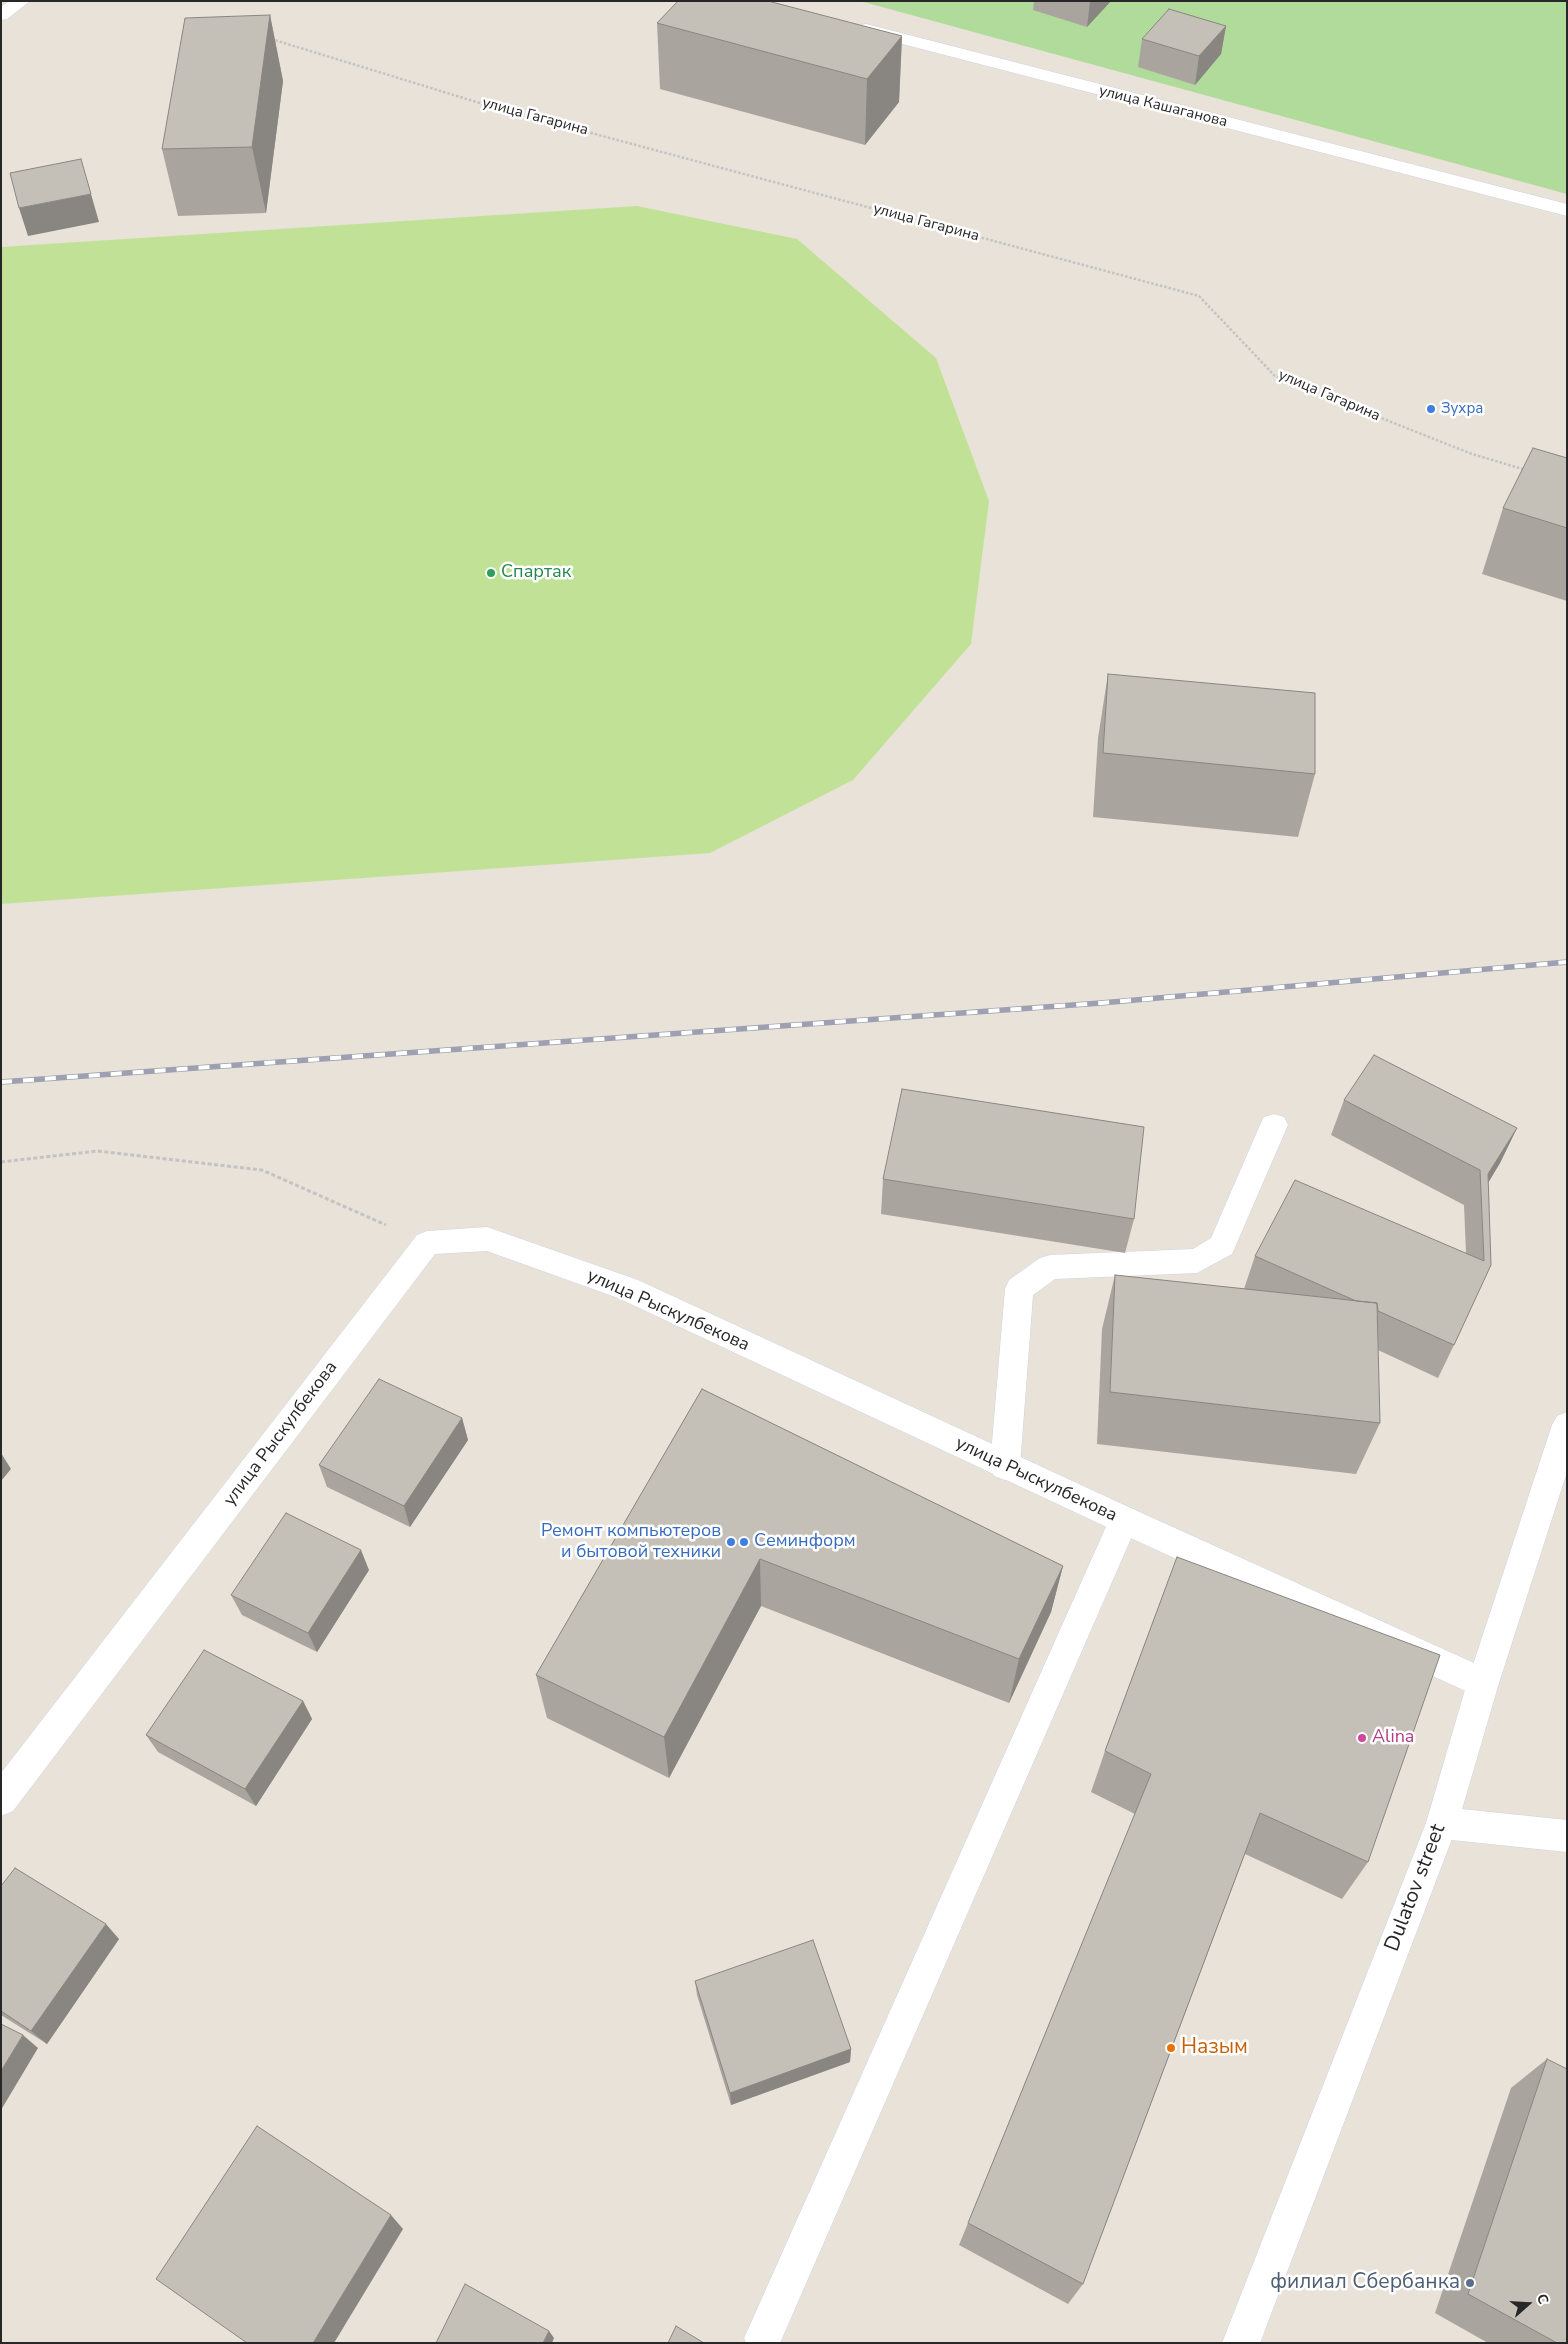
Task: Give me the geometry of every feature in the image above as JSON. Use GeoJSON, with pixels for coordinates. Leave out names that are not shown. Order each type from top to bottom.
{"type":"FeatureCollection","features":[{"type":"Feature","properties":{"kind":"street"},"geometry":{"type":"LineString","coordinates":[[1,15],[21,1]]}},
{"type":"Feature","properties":{"kind":"street","name":"улица Кашаганова"},"geometry":{"type":"LineString","coordinates":[[846,24],[1567,210]]}},
{"type":"Feature","properties":{"kind":"street"},"geometry":{"type":"LineString","coordinates":[[1005,1466],[1019,1289],[1050,1267],[1197,1261],[1222,1246],[1274,1125]]}},
{"type":"Feature","properties":{"kind":"street","name":"улица Рыскулбекова"},"geometry":{"type":"LineString","coordinates":[[1,1800],[428,1243],[487,1239],[628,1289],[1005,1466],[1483,1683]]}},
{"type":"Feature","properties":{"kind":"street","name":"Dulatov street"},"geometry":{"type":"LineString","coordinates":[[1241,2343],[1442,1823],[1483,1683],[1567,1425]]}},
{"type":"Feature","properties":{"kind":"street"},"geometry":{"type":"LineString","coordinates":[[763,2338],[1124,1520]]}},
{"type":"Feature","properties":{"kind":"street"},"geometry":{"type":"LineString","coordinates":[[1442,1823],[1567,1836]]}},
{"type":"Feature","properties":{"kind":"path","name":"улица Гагарина"},"geometry":{"type":"LineString","coordinates":[[268,38],[483,104],[1198,296],[1276,376],[1472,454],[1529,471]]}},
{"type":"Feature","properties":{"kind":"path"},"geometry":{"type":"LineString","coordinates":[[1,1162],[96,1151],[262,1170],[428,1243]]}},
{"type":"Feature","properties":{"kind":"green space"},"geometry":{"type":"Polygon","coordinates":[[[860,1],[1567,1],[1567,194],[860,1]]]}},
{"type":"Feature","properties":{"kind":"green space","name":"Спартак"},"geometry":{"type":"Polygon","coordinates":[[[637,206],[797,239],[936,358],[989,501],[971,644],[853,780],[710,853],[1,904],[1,247],[637,206]]]}},
{"type":"Feature","properties":{"kind":"building"},"geometry":{"type":"Polygon","coordinates":[[[678,1],[768,1],[902,36],[867,79],[657,23],[678,1]]]}},
{"type":"Feature","properties":{"kind":"building"},"geometry":{"type":"Polygon","coordinates":[[[1169,9],[1226,26],[1199,56],[1142,39],[1169,9]]]}},
{"type":"Feature","properties":{"kind":"building"},"geometry":{"type":"Polygon","coordinates":[[[270,15],[252,147],[162,149],[185,18],[270,15]]]}},
{"type":"Feature","properties":{"kind":"building"},"geometry":{"type":"Polygon","coordinates":[[[81,159],[91,194],[19,208],[10,173],[81,159]]]}},
{"type":"Feature","properties":{"kind":"building"},"geometry":{"type":"Polygon","coordinates":[[[1533,448],[1567,458],[1567,528],[1503,508],[1533,448]]]}},
{"type":"Feature","properties":{"kind":"building"},"geometry":{"type":"Polygon","coordinates":[[[1108,674],[1315,693],[1315,774],[1103,753],[1108,674]]]}},
{"type":"Feature","properties":{"kind":"building"},"geometry":{"type":"Polygon","coordinates":[[[1374,1055],[1517,1128],[1488,1174],[1491,1265],[1454,1345],[1378,1311],[1377,1303],[1356,1301],[1255,1256],[1295,1180],[1484,1261],[1480,1170],[1344,1100],[1374,1055]]]}},
{"type":"Feature","properties":{"kind":"building"},"geometry":{"type":"Polygon","coordinates":[[[902,1089],[1144,1127],[1134,1219],[883,1179],[902,1089]]]}},
{"type":"Feature","properties":{"kind":"building"},"geometry":{"type":"Polygon","coordinates":[[[1115,1275],[1377,1303],[1380,1423],[1110,1392],[1115,1275]]]}},
{"type":"Feature","properties":{"kind":"building"},"geometry":{"type":"Polygon","coordinates":[[[379,1379],[462,1418],[404,1506],[319,1465],[379,1379]]]}},
{"type":"Feature","properties":{"kind":"building"},"geometry":{"type":"Polygon","coordinates":[[[702,1389],[1063,1566],[1019,1659],[760,1559],[664,1737],[536,1675],[702,1389]]]}},
{"type":"Feature","properties":{"kind":"building"},"geometry":{"type":"Polygon","coordinates":[[[286,1513],[361,1550],[308,1633],[231,1595],[286,1513]]]}},
{"type":"Feature","properties":{"kind":"building"},"geometry":{"type":"Polygon","coordinates":[[[1177,1557],[1440,1655],[1368,1862],[1260,1813],[1083,2284],[968,2223],[1151,1774],[1105,1751],[1177,1557]]]}},
{"type":"Feature","properties":{"kind":"building"},"geometry":{"type":"Polygon","coordinates":[[[204,1650],[303,1701],[245,1789],[146,1735],[204,1650]]]}},
{"type":"Feature","properties":{"kind":"building"},"geometry":{"type":"Polygon","coordinates":[[[15,1868],[106,1924],[31,2031],[1,2011],[1,1886],[15,1868]]]}},
{"type":"Feature","properties":{"kind":"building"},"geometry":{"type":"Polygon","coordinates":[[[813,1940],[851,2049],[730,2093],[695,1981],[813,1940]]]}},
{"type":"Feature","properties":{"kind":"building"},"geometry":{"type":"Polygon","coordinates":[[[1,2024],[23,2035],[1,2071],[1,2024]]]}},
{"type":"Feature","properties":{"kind":"building"},"geometry":{"type":"Polygon","coordinates":[[[1547,2059],[1567,2069],[1567,2343],[1557,2343],[1468,2294],[1547,2059]]]}},
{"type":"Feature","properties":{"kind":"building"},"geometry":{"type":"Polygon","coordinates":[[[257,2126],[391,2215],[313,2343],[247,2343],[156,2279],[257,2126]]]}},
{"type":"Feature","properties":{"kind":"building"},"geometry":{"type":"Polygon","coordinates":[[[465,2284],[549,2331],[543,2343],[436,2343],[465,2284]]]}},
{"type":"Feature","properties":{"kind":"building"},"geometry":{"type":"Polygon","coordinates":[[[676,2326],[704,2343],[668,2343],[676,2326]]]}},
{"type":"Feature","properties":{"kind":"railway"},"geometry":{"type":"LineString","coordinates":[[1,1082],[1101,1003],[1567,962]]}},
{"type":"Feature","properties":{"kind":"place","name":"Зухра"},"geometry":{"type":"Point","coordinates":[1431,409]}},
{"type":"Feature","properties":{"kind":"place","name":"Спартак"},"geometry":{"type":"Point","coordinates":[491,573]}},
{"type":"Feature","properties":{"kind":"place","name":"Ремонт компьютеров и бытовой техники"},"geometry":{"type":"Point","coordinates":[731,1542]}},
{"type":"Feature","properties":{"kind":"place","name":"Семинформ"},"geometry":{"type":"Point","coordinates":[744,1542]}},
{"type":"Feature","properties":{"kind":"place","name":"Alina"},"geometry":{"type":"Point","coordinates":[1362,1738]}},
{"type":"Feature","properties":{"kind":"place","name":"Назым"},"geometry":{"type":"Point","coordinates":[1171,2048]}},
{"type":"Feature","properties":{"kind":"place","name":"филиал Сбербанка"},"geometry":{"type":"Point","coordinates":[1470,2283]}}]}
